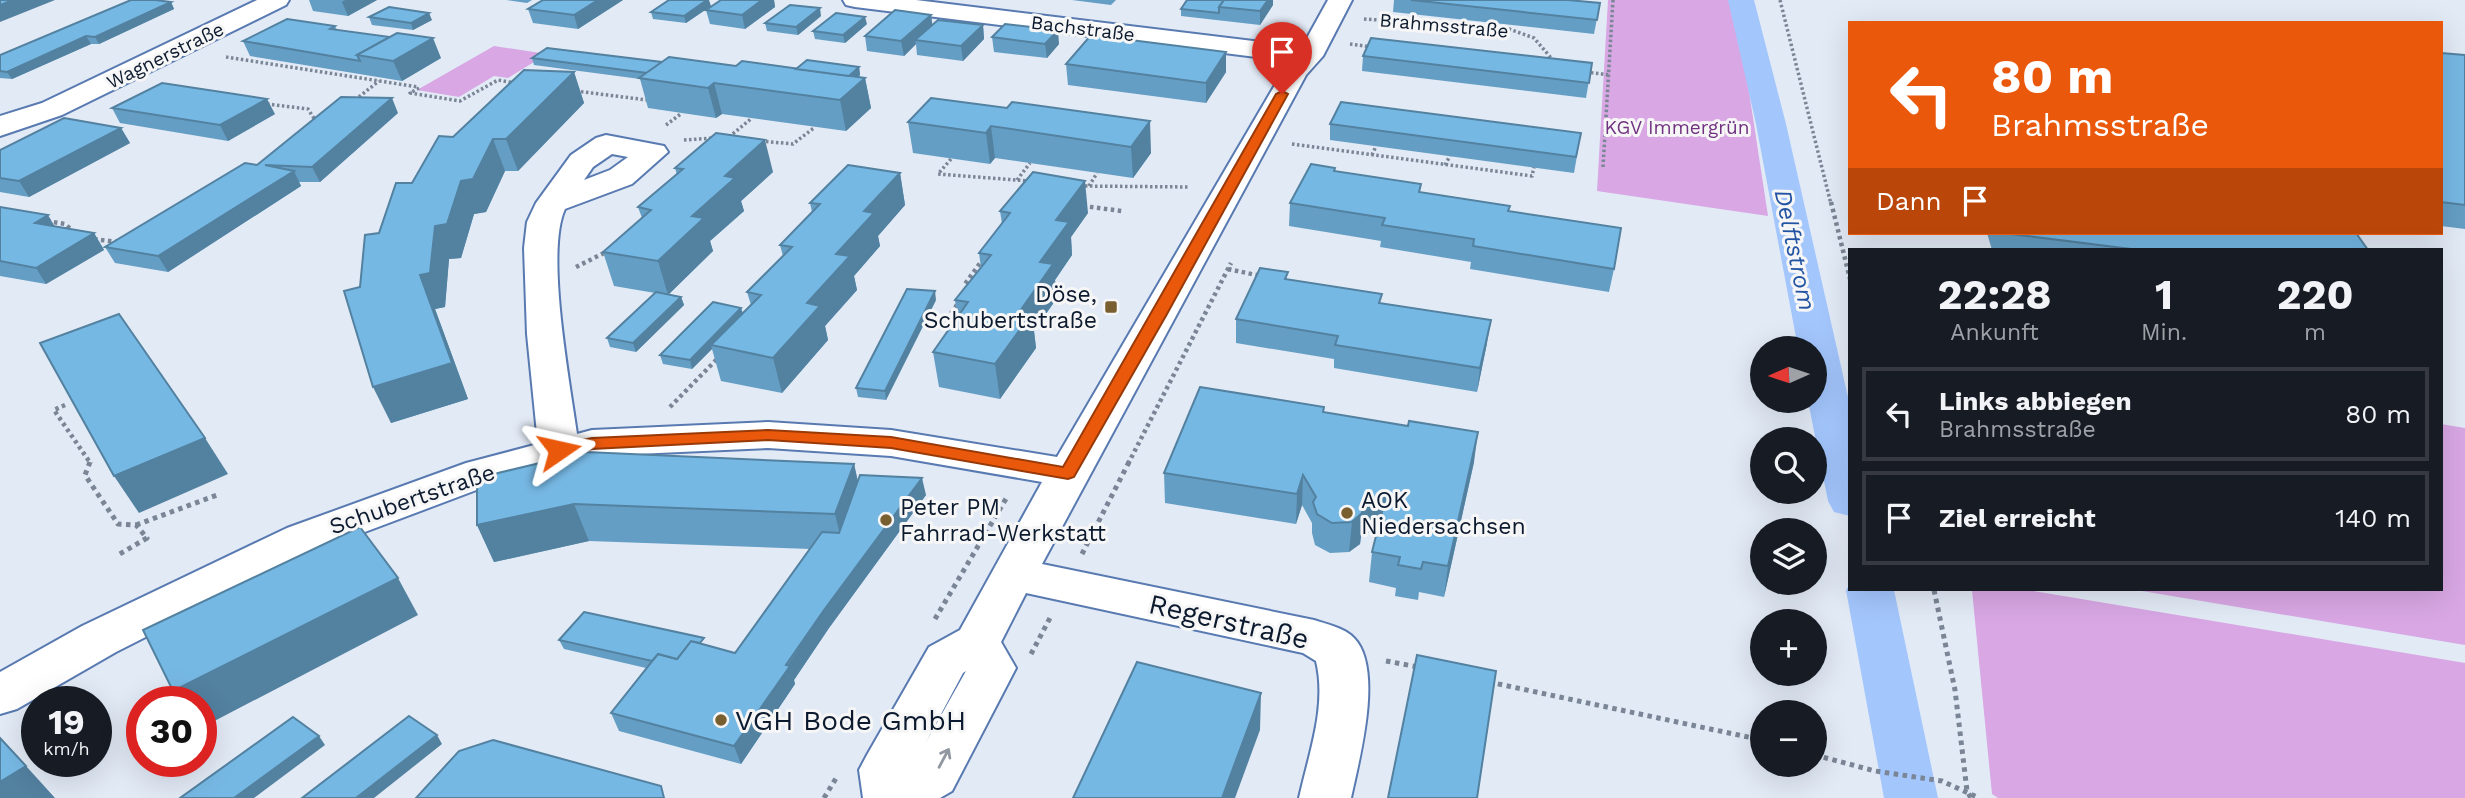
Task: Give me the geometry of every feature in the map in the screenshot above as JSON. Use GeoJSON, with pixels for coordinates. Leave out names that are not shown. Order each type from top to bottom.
{"type":"FeatureCollection","features":[{"type":"Feature","properties":{"kind":"street","name":"Wagnerstraße"},"geometry":{"type":"LineString","coordinates":[[0,127],[52,108],[277,0]]}},
{"type":"Feature","properties":{"kind":"street","name":"Bachstraße"},"geometry":{"type":"LineString","coordinates":[[855,0],[1310,56]]}},
{"type":"Feature","properties":{"kind":"street"},"geometry":{"type":"LineString","coordinates":[[890,798],[934,776],[992,668],[977,643],[1068,473],[1295,71],[1348,9]]}},
{"type":"Feature","properties":{"kind":"street"},"geometry":{"type":"LineString","coordinates":[[0,105],[52,108]]}},
{"type":"Feature","properties":{"kind":"street","name":"Wagnerstraße"},"geometry":{"type":"LineString","coordinates":[[0,139],[47,118],[52,108]]}},
{"type":"Feature","properties":{"kind":"street"},"geometry":{"type":"LineString","coordinates":[[552,203],[544,222],[541,248],[545,334],[559,450]]}},
{"type":"Feature","properties":{"kind":"street","name":"Schubertstraße"},"geometry":{"type":"LineString","coordinates":[[0,695],[99,639],[302,539],[481,473],[592,443],[768,435],[891,443],[1068,473]]}},
{"type":"Feature","properties":{"kind":"street","name":"Regerstraße"},"geometry":{"type":"LineString","coordinates":[[1014,574],[1314,638],[1337,650],[1345,681],[1343,715],[1325,798]]}},
{"type":"Feature","properties":{"kind":"path"},"geometry":{"type":"LineString","coordinates":[[1602,167],[1613,0]]}},
{"type":"Feature","properties":{"kind":"path"},"geometry":{"type":"LineString","coordinates":[[1780,0],[1848,271]]}},
{"type":"Feature","properties":{"kind":"path","name":"Brahmsstraße"},"geometry":{"type":"LineString","coordinates":[[1348,9],[1508,29],[1531,35],[1545,46],[1552,59],[1548,67]]}},
{"type":"Feature","properties":{"kind":"path","name":"Brahmsstraße"},"geometry":{"type":"LineString","coordinates":[[1348,35],[1343,43],[1383,48]]}},
{"type":"Feature","properties":{"kind":"path"},"geometry":{"type":"LineString","coordinates":[[223,56],[419,88],[410,93],[460,102],[498,80],[525,84]]}},
{"type":"Feature","properties":{"kind":"path"},"geometry":{"type":"LineString","coordinates":[[1585,72],[1610,75]]}},
{"type":"Feature","properties":{"kind":"path"},"geometry":{"type":"LineString","coordinates":[[349,104],[379,81]]}},
{"type":"Feature","properties":{"kind":"path"},"geometry":{"type":"LineString","coordinates":[[566,89],[647,100]]}},
{"type":"Feature","properties":{"kind":"path"},"geometry":{"type":"LineString","coordinates":[[267,104],[308,109],[319,127]]}},
{"type":"Feature","properties":{"kind":"path"},"geometry":{"type":"LineString","coordinates":[[665,126],[682,113]]}},
{"type":"Feature","properties":{"kind":"path"},"geometry":{"type":"LineString","coordinates":[[741,139],[728,138],[752,118]]}},
{"type":"Feature","properties":{"kind":"path"},"geometry":{"type":"LineString","coordinates":[[754,140],[793,144],[815,127]]}},
{"type":"Feature","properties":{"kind":"path"},"geometry":{"type":"LineString","coordinates":[[1288,152],[1298,133]]}},
{"type":"Feature","properties":{"kind":"path"},"geometry":{"type":"LineString","coordinates":[[680,135],[681,140],[716,138]]}},
{"type":"Feature","properties":{"kind":"path"},"geometry":{"type":"LineString","coordinates":[[1292,144],[1532,176],[1534,167]]}},
{"type":"Feature","properties":{"kind":"path"},"geometry":{"type":"LineString","coordinates":[[1372,155],[1376,146]]}},
{"type":"Feature","properties":{"kind":"path"},"geometry":{"type":"LineString","coordinates":[[1446,164],[1450,156]]}},
{"type":"Feature","properties":{"kind":"path"},"geometry":{"type":"LineString","coordinates":[[951,159],[938,174],[1041,182]]}},
{"type":"Feature","properties":{"kind":"path"},"geometry":{"type":"LineString","coordinates":[[1017,180],[1030,163]]}},
{"type":"Feature","properties":{"kind":"path"},"geometry":{"type":"LineString","coordinates":[[1088,186],[1097,173]]}},
{"type":"Feature","properties":{"kind":"path"},"geometry":{"type":"LineString","coordinates":[[1076,185],[1189,187]]}},
{"type":"Feature","properties":{"kind":"path"},"geometry":{"type":"LineString","coordinates":[[1081,206],[1122,211]]}},
{"type":"Feature","properties":{"kind":"path"},"geometry":{"type":"LineString","coordinates":[[39,220],[65,225],[79,236]]}},
{"type":"Feature","properties":{"kind":"path"},"geometry":{"type":"LineString","coordinates":[[92,238],[118,243]]}},
{"type":"Feature","properties":{"kind":"path"},"geometry":{"type":"LineString","coordinates":[[543,279],[616,248]]}},
{"type":"Feature","properties":{"kind":"path"},"geometry":{"type":"LineString","coordinates":[[947,319],[967,291],[965,284],[988,252]]}},
{"type":"Feature","properties":{"kind":"path"},"geometry":{"type":"LineString","coordinates":[[598,257],[610,257]]}},
{"type":"Feature","properties":{"kind":"path"},"geometry":{"type":"LineString","coordinates":[[1067,585],[1233,258]]}},
{"type":"Feature","properties":{"kind":"path"},"geometry":{"type":"LineString","coordinates":[[1228,269],[1263,277]]}},
{"type":"Feature","properties":{"kind":"path"},"geometry":{"type":"LineString","coordinates":[[639,441],[724,352]]}},
{"type":"Feature","properties":{"kind":"path"},"geometry":{"type":"LineString","coordinates":[[65,405],[54,410],[91,464],[85,475],[118,524],[136,525],[217,495]]}},
{"type":"Feature","properties":{"kind":"path"},"geometry":{"type":"LineString","coordinates":[[118,555],[146,538],[136,525]]}},
{"type":"Feature","properties":{"kind":"path"},"geometry":{"type":"LineString","coordinates":[[1934,591],[1961,715],[1967,791],[1971,798]]}},
{"type":"Feature","properties":{"kind":"path"},"geometry":{"type":"LineString","coordinates":[[1337,650],[1431,670]]}},
{"type":"Feature","properties":{"kind":"path"},"geometry":{"type":"LineString","coordinates":[[1485,681],[1750,737]]}},
{"type":"Feature","properties":{"kind":"path"},"geometry":{"type":"LineString","coordinates":[[1827,758],[1875,771],[1942,781],[1979,798]]}},
{"type":"Feature","properties":{"kind":"green space","name":"KGV Immergrün"},"geometry":{"type":"Polygon","coordinates":[[[1608,0],[1735,0],[1768,216],[1597,191],[1608,0]]]}},
{"type":"Feature","properties":{"kind":"green space"},"geometry":{"type":"Polygon","coordinates":[[[494,46],[547,54],[508,78],[494,76],[459,97],[417,90],[494,46]]]}},
{"type":"Feature","properties":{"kind":"green space"},"geometry":{"type":"Polygon","coordinates":[[[2443,424],[2465,428],[2465,645],[2142,591],[2443,591],[2443,424]]]}},
{"type":"Feature","properties":{"kind":"green space"},"geometry":{"type":"Polygon","coordinates":[[[1972,591],[2034,591],[2465,663],[2465,798],[1998,798],[1992,794],[1972,591]]]}},
{"type":"Feature","properties":{"kind":"building"},"geometry":{"type":"Polygon","coordinates":[[[0,0],[13,0],[0,5],[0,0]]]}},
{"type":"Feature","properties":{"kind":"building"},"geometry":{"type":"Polygon","coordinates":[[[131,0],[171,2],[95,37],[86,36],[7,72],[0,71],[0,55],[131,0]]]}},
{"type":"Feature","properties":{"kind":"building"},"geometry":{"type":"Polygon","coordinates":[[[543,0],[598,0],[574,15],[528,9],[543,0]]]}},
{"type":"Feature","properties":{"kind":"building"},"geometry":{"type":"Polygon","coordinates":[[[669,0],[707,0],[684,16],[651,12],[669,0]]]}},
{"type":"Feature","properties":{"kind":"building"},"geometry":{"type":"Polygon","coordinates":[[[721,0],[762,0],[742,15],[706,10],[721,0]]]}},
{"type":"Feature","properties":{"kind":"building"},"geometry":{"type":"Polygon","coordinates":[[[1187,0],[1224,0],[1219,7],[1219,13],[1181,9],[1187,0]]]}},
{"type":"Feature","properties":{"kind":"building"},"geometry":{"type":"Polygon","coordinates":[[[1224,0],[1268,0],[1260,11],[1219,7],[1224,0]]]}},
{"type":"Feature","properties":{"kind":"building"},"geometry":{"type":"Polygon","coordinates":[[[1411,0],[1568,0],[1600,3],[1597,20],[1411,0]]]}},
{"type":"Feature","properties":{"kind":"building"},"geometry":{"type":"Polygon","coordinates":[[[790,5],[820,8],[796,27],[765,23],[790,5]]]}},
{"type":"Feature","properties":{"kind":"building"},"geometry":{"type":"Polygon","coordinates":[[[389,7],[429,13],[411,23],[369,17],[389,7]]]}},
{"type":"Feature","properties":{"kind":"building"},"geometry":{"type":"Polygon","coordinates":[[[895,10],[931,15],[901,41],[865,36],[895,10]]]}},
{"type":"Feature","properties":{"kind":"building"},"geometry":{"type":"Polygon","coordinates":[[[836,13],[865,17],[843,35],[813,31],[836,13]]]}},
{"type":"Feature","properties":{"kind":"building"},"geometry":{"type":"Polygon","coordinates":[[[287,19],[335,26],[330,29],[390,37],[357,55],[360,61],[243,41],[287,19]]]}},
{"type":"Feature","properties":{"kind":"building"},"geometry":{"type":"Polygon","coordinates":[[[938,20],[983,25],[961,46],[915,40],[938,20]]]}},
{"type":"Feature","properties":{"kind":"building"},"geometry":{"type":"Polygon","coordinates":[[[1005,24],[1058,30],[1045,44],[992,37],[1005,24]]]}},
{"type":"Feature","properties":{"kind":"building"},"geometry":{"type":"Polygon","coordinates":[[[397,33],[433,38],[393,61],[357,55],[397,33]]]}},
{"type":"Feature","properties":{"kind":"building"},"geometry":{"type":"Polygon","coordinates":[[[1091,35],[1226,52],[1206,83],[1066,64],[1091,35]]]}},
{"type":"Feature","properties":{"kind":"building"},"geometry":{"type":"Polygon","coordinates":[[[1371,38],[1592,63],[1589,83],[1363,56],[1371,38]]]}},
{"type":"Feature","properties":{"kind":"building"},"geometry":{"type":"Polygon","coordinates":[[[547,48],[662,62],[647,73],[532,58],[547,48]]]}},
{"type":"Feature","properties":{"kind":"building"},"geometry":{"type":"Polygon","coordinates":[[[2443,53],[2465,55],[2465,205],[2443,202],[2443,53]]]}},
{"type":"Feature","properties":{"kind":"building"},"geometry":{"type":"Polygon","coordinates":[[[669,57],[736,66],[742,61],[865,78],[840,100],[714,83],[708,88],[639,78],[669,57]]]}},
{"type":"Feature","properties":{"kind":"building"},"geometry":{"type":"Polygon","coordinates":[[[807,60],[859,67],[849,76],[796,69],[807,60]]]}},
{"type":"Feature","properties":{"kind":"building"},"geometry":{"type":"Polygon","coordinates":[[[524,70],[574,72],[506,139],[493,139],[473,179],[461,181],[447,224],[435,226],[430,273],[420,275],[452,363],[373,387],[344,291],[360,287],[365,235],[379,233],[396,183],[412,183],[439,136],[453,137],[524,70]]]}},
{"type":"Feature","properties":{"kind":"building"},"geometry":{"type":"Polygon","coordinates":[[[162,83],[267,99],[220,125],[112,108],[162,83]]]}},
{"type":"Feature","properties":{"kind":"building"},"geometry":{"type":"Polygon","coordinates":[[[341,97],[392,98],[312,167],[265,165],[294,171],[158,256],[105,247],[245,163],[257,165],[341,97]]]}},
{"type":"Feature","properties":{"kind":"building"},"geometry":{"type":"Polygon","coordinates":[[[931,98],[1007,108],[1012,102],[1150,121],[1131,147],[991,126],[986,133],[908,122],[931,98]]]}},
{"type":"Feature","properties":{"kind":"building"},"geometry":{"type":"Polygon","coordinates":[[[1341,102],[1581,133],[1576,157],[1330,124],[1341,102]]]}},
{"type":"Feature","properties":{"kind":"building"},"geometry":{"type":"Polygon","coordinates":[[[64,118],[121,128],[19,181],[0,178],[0,150],[64,118]]]}},
{"type":"Feature","properties":{"kind":"building"},"geometry":{"type":"Polygon","coordinates":[[[716,133],[765,140],[725,176],[735,178],[692,216],[704,218],[658,261],[603,252],[651,210],[638,207],[683,169],[675,168],[716,133]]]}},
{"type":"Feature","properties":{"kind":"building"},"geometry":{"type":"Polygon","coordinates":[[[1311,164],[1335,168],[1334,171],[1421,184],[1419,192],[1510,206],[1508,211],[1621,228],[1614,269],[1473,246],[1474,239],[1382,225],[1385,218],[1290,203],[1311,164]]]}},
{"type":"Feature","properties":{"kind":"building"},"geometry":{"type":"Polygon","coordinates":[[[848,165],[900,173],[864,211],[874,213],[836,254],[850,256],[807,303],[820,306],[773,358],[711,345],[761,295],[747,292],[792,247],[780,245],[820,204],[810,203],[848,165]]]}},
{"type":"Feature","properties":{"kind":"building"},"geometry":{"type":"Polygon","coordinates":[[[1033,172],[1085,181],[1056,220],[1069,222],[1040,262],[1053,264],[1020,311],[1032,313],[995,364],[933,352],[968,302],[955,300],[991,255],[979,253],[1010,213],[1000,211],[1033,172]]]}},
{"type":"Feature","properties":{"kind":"building"},"geometry":{"type":"Polygon","coordinates":[[[0,207],[48,215],[35,223],[94,233],[36,268],[0,261],[0,207]]]}},
{"type":"Feature","properties":{"kind":"building"},"geometry":{"type":"Polygon","coordinates":[[[2019,235],[2357,235],[2367,248],[2123,248],[2019,235]]]}},
{"type":"Feature","properties":{"kind":"building"},"geometry":{"type":"Polygon","coordinates":[[[1260,268],[1288,272],[1285,279],[1382,294],[1379,303],[1491,320],[1480,368],[1335,345],[1338,336],[1236,319],[1260,268]]]}},
{"type":"Feature","properties":{"kind":"building"},"geometry":{"type":"Polygon","coordinates":[[[907,289],[935,291],[885,391],[856,388],[907,289]]]}},
{"type":"Feature","properties":{"kind":"building"},"geometry":{"type":"Polygon","coordinates":[[[656,292],[681,297],[633,343],[607,338],[656,292]]]}},
{"type":"Feature","properties":{"kind":"building"},"geometry":{"type":"Polygon","coordinates":[[[713,302],[741,308],[690,360],[660,355],[713,302]]]}},
{"type":"Feature","properties":{"kind":"building"},"geometry":{"type":"Polygon","coordinates":[[[119,314],[205,438],[114,476],[40,343],[119,314]]]}},
{"type":"Feature","properties":{"kind":"building"},"geometry":{"type":"Polygon","coordinates":[[[1200,387],[1324,407],[1323,412],[1408,426],[1409,421],[1478,432],[1448,566],[1423,562],[1421,569],[1398,565],[1400,557],[1372,552],[1386,496],[1364,505],[1362,513],[1352,522],[1332,523],[1317,514],[1313,502],[1316,497],[1303,475],[1297,494],[1164,473],[1200,387]]]}},
{"type":"Feature","properties":{"kind":"building"},"geometry":{"type":"Polygon","coordinates":[[[586,452],[854,464],[835,514],[574,504],[477,525],[477,478],[586,452]]]}},
{"type":"Feature","properties":{"kind":"building"},"geometry":{"type":"Polygon","coordinates":[[[860,475],[922,478],[824,610],[786,665],[790,666],[734,746],[611,713],[658,654],[677,659],[691,641],[735,653],[822,532],[839,533],[860,475]]]}},
{"type":"Feature","properties":{"kind":"building"},"geometry":{"type":"Polygon","coordinates":[[[360,527],[398,578],[183,686],[171,686],[143,630],[360,527]]]}},
{"type":"Feature","properties":{"kind":"building"},"geometry":{"type":"Polygon","coordinates":[[[584,612],[704,638],[700,643],[691,641],[677,659],[658,654],[652,661],[559,640],[584,612]]]}},
{"type":"Feature","properties":{"kind":"building"},"geometry":{"type":"Polygon","coordinates":[[[1417,655],[1496,671],[1477,798],[1388,798],[1417,655]]]}},
{"type":"Feature","properties":{"kind":"building"},"geometry":{"type":"Polygon","coordinates":[[[1137,662],[1261,693],[1222,798],[1073,798],[1137,662]]]}},
{"type":"Feature","properties":{"kind":"building"},"geometry":{"type":"Polygon","coordinates":[[[409,716],[437,735],[356,798],[302,798],[409,716]]]}},
{"type":"Feature","properties":{"kind":"building"},"geometry":{"type":"Polygon","coordinates":[[[293,717],[319,736],[234,798],[180,798],[209,777],[217,777],[217,771],[293,717]]]}},
{"type":"Feature","properties":{"kind":"building"},"geometry":{"type":"Polygon","coordinates":[[[0,738],[21,761],[21,769],[0,782],[0,738]]]}},
{"type":"Feature","properties":{"kind":"building"},"geometry":{"type":"Polygon","coordinates":[[[493,740],[661,786],[664,798],[416,798],[459,751],[493,740]]]}},
{"type":"Feature","properties":{"kind":"waterway","name":"Delftstrom"},"geometry":{"type":"LineString","coordinates":[[1741,0],[1771,124],[1848,492]]}},
{"type":"Feature","properties":{"kind":"waterway","name":"Delftstrom"},"geometry":{"type":"LineString","coordinates":[[1870,591],[1911,798]]}},
{"type":"Feature","properties":{"kind":"place","name":"Döse, Schubertstraße"},"geometry":{"type":"Point","coordinates":[1111,307]}},
{"type":"Feature","properties":{"kind":"place","name":"AOK Niedersachsen"},"geometry":{"type":"Point","coordinates":[1347,513]}},
{"type":"Feature","properties":{"kind":"place","name":"Peter PM Fahrrad-Werkstatt"},"geometry":{"type":"Point","coordinates":[886,520]}},
{"type":"Feature","properties":{"kind":"place","name":"VGH Bode GmbH"},"geometry":{"type":"Point","coordinates":[721,720]}},
{"type":"Feature","properties":{"kind":"route"},"geometry":{"type":"LineString","coordinates":[[559,450],[592,443],[768,435],[891,443],[1068,473],[1282,94]]}}]}
